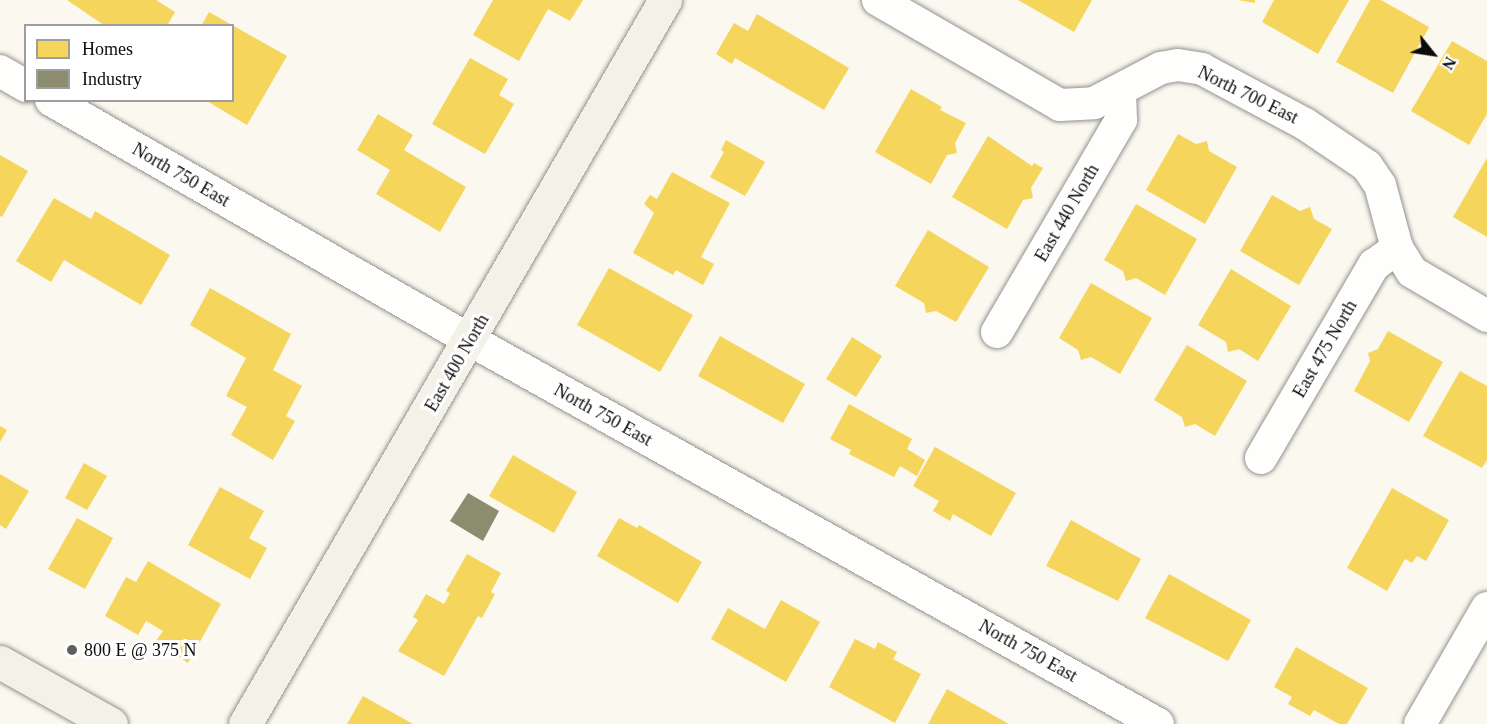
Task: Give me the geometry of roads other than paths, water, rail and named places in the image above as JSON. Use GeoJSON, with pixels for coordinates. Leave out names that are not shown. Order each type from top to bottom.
{"type":"FeatureCollection","features":[{"type":"Feature","properties":{"kind":"main road","name":"East 400 North"},"geometry":{"type":"LineString","coordinates":[[245,724],[470,340],[665,0]]}},
{"type":"Feature","properties":{"kind":"main road"},"geometry":{"type":"LineString","coordinates":[[0,662],[111,724]]}},
{"type":"Feature","properties":{"kind":"street","name":"North 700 East"},"geometry":{"type":"LineString","coordinates":[[878,0],[1060,105],[1094,104],[1161,68],[1178,65],[1202,69],[1305,124],[1367,166],[1380,185],[1397,248],[1412,272],[1487,316]]}},
{"type":"Feature","properties":{"kind":"street"},"geometry":{"type":"LineString","coordinates":[[0,71],[24,85]]}},
{"type":"Feature","properties":{"kind":"street","name":"East 440 North"},"geometry":{"type":"LineString","coordinates":[[997,332],[1121,120],[1120,90]]}},
{"type":"Feature","properties":{"kind":"street","name":"North 750 East"},"geometry":{"type":"LineString","coordinates":[[54,102],[470,340],[1158,724]]}},
{"type":"Feature","properties":{"kind":"street","name":"East 475 North"},"geometry":{"type":"LineString","coordinates":[[1262,458],[1374,265],[1397,248]]}},
{"type":"Feature","properties":{"kind":"street"},"geometry":{"type":"LineString","coordinates":[[1420,724],[1487,608]]}},
{"type":"Feature","properties":{"kind":"place","name":"800 E @ 375 N"},"geometry":{"type":"Point","coordinates":[72,650]}}]}
